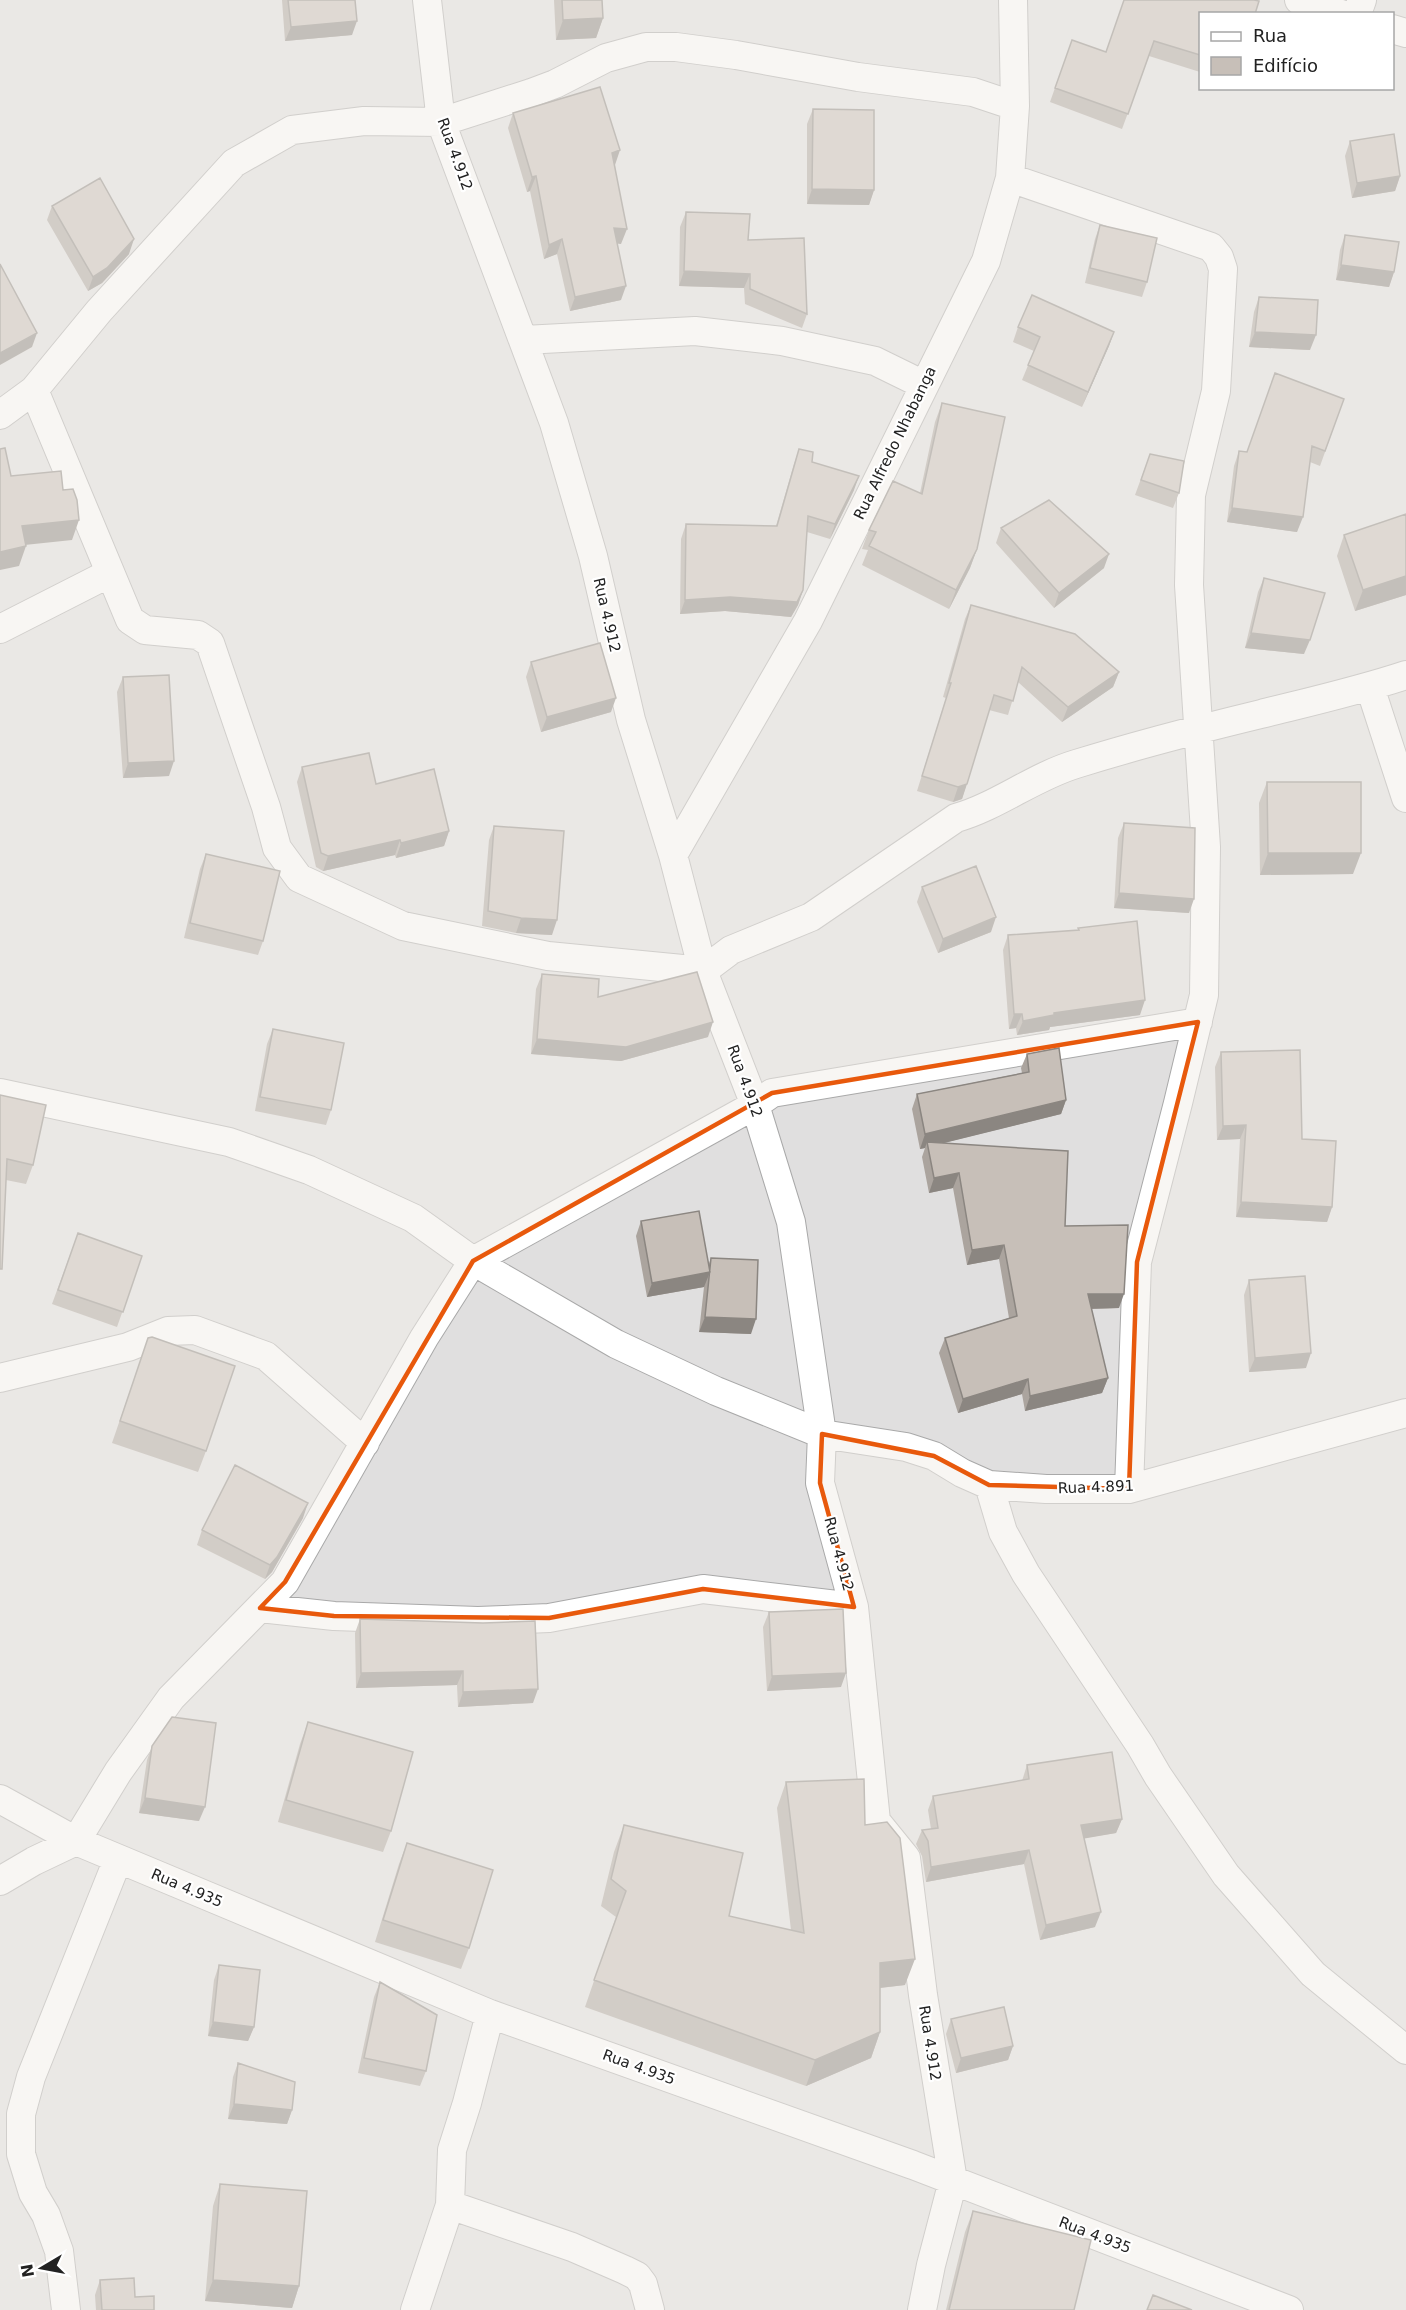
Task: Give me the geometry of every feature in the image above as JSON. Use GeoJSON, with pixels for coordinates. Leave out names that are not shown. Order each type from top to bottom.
{"type":"FeatureCollection","features":[{"type":"Feature","properties":{"kind":"street","name":"Rua 4.912"},"geometry":{"type":"LineString","coordinates":[[427,0],[441,122],[554,423],[590,545],[631,720],[673,855],[703,971],[755,1106],[791,1222],[822,1434],[820,1483],[854,1607],[876,1821],[906,1858],[923,1995],[953,2181]]}},
{"type":"Feature","properties":{"kind":"street","name":"Rua Alfredo Nhabanga"},"geometry":{"type":"LineString","coordinates":[[673,855],[808,621],[986,261],[1010,178],[1015,106],[1013,0]]}},
{"type":"Feature","properties":{"kind":"street"},"geometry":{"type":"LineString","coordinates":[[1299,0],[1335,12]]}},
{"type":"Feature","properties":{"kind":"street"},"geometry":{"type":"LineString","coordinates":[[0,415],[34,390],[99,311],[234,163],[292,130],[364,121],[441,122],[547,87],[606,58],[646,47],[676,47],[736,55],[858,77],[973,92],[1015,106]]}},
{"type":"Feature","properties":{"kind":"street"},"geometry":{"type":"LineString","coordinates":[[1010,178],[1211,247],[1219,257],[1223,268],[1216,391],[1191,495],[1189,585],[1206,847],[1204,995],[1137,1262],[1129,1489]]}},
{"type":"Feature","properties":{"kind":"street"},"geometry":{"type":"LineString","coordinates":[[524,340],[706,332],[782,341],[875,361],[924,385]]}},
{"type":"Feature","properties":{"kind":"street"},"geometry":{"type":"LineString","coordinates":[[34,390],[130,620],[145,630],[198,635],[210,643],[266,807],[277,848],[299,878],[403,926],[548,956],[703,971],[731,950],[811,917],[956,818],[980,811],[1022,787],[1073,765],[1198,730],[1370,687],[1406,675]]}},
{"type":"Feature","properties":{"kind":"street"},"geometry":{"type":"LineString","coordinates":[[0,629],[110,573]]}},
{"type":"Feature","properties":{"kind":"street"},"geometry":{"type":"LineString","coordinates":[[1370,687],[1406,798]]}},
{"type":"Feature","properties":{"kind":"street"},"geometry":{"type":"LineString","coordinates":[[0,1881],[34,1861],[76,1841],[118,1772],[171,1698],[285,1582],[424,1338],[473,1261],[755,1106],[772,1093],[1198,1022]]}},
{"type":"Feature","properties":{"kind":"street","name":"Rua 4.891"},"geometry":{"type":"LineString","coordinates":[[0,1094],[229,1142],[309,1170],[412,1218],[473,1261],[616,1344],[716,1391],[822,1434],[906,1447],[934,1456],[962,1473],[989,1485],[1046,1489],[1129,1489],[1406,1413]]}},
{"type":"Feature","properties":{"kind":"street"},"geometry":{"type":"LineString","coordinates":[[0,1378],[129,1347],[168,1331],[195,1330],[266,1356],[365,1443]]}},
{"type":"Feature","properties":{"kind":"street"},"geometry":{"type":"LineString","coordinates":[[989,1485],[1003,1532],[1026,1574],[1140,1745],[1158,1776],[1226,1875],[1313,1974],[1406,2050]]}},
{"type":"Feature","properties":{"kind":"street"},"geometry":{"type":"LineString","coordinates":[[260,1608],[334,1616],[478,1621],[549,1618],[703,1589],[854,1607]]}},
{"type":"Feature","properties":{"kind":"street","name":"Rua 4.935"},"geometry":{"type":"LineString","coordinates":[[0,1798],[76,1841],[490,2013],[953,2181],[1289,2310]]}},
{"type":"Feature","properties":{"kind":"street"},"geometry":{"type":"LineString","coordinates":[[66,2310],[59,2251],[46,2215],[33,2193],[21,2154],[21,2114],[31,2077],[118,1859]]}},
{"type":"Feature","properties":{"kind":"street"},"geometry":{"type":"LineString","coordinates":[[415,2310],[450,2205],[452,2150],[467,2103],[490,2013]]}},
{"type":"Feature","properties":{"kind":"street"},"geometry":{"type":"LineString","coordinates":[[922,2310],[953,2181]]}},
{"type":"Feature","properties":{"kind":"street"},"geometry":{"type":"LineString","coordinates":[[450,2205],[572,2247],[637,2276],[643,2284],[650,2310]]}},
{"type":"Feature","properties":{"kind":"highlighted area"},"geometry":{"type":"Polygon","coordinates":[[[1198,1022],[1137,1262],[1129,1489],[989,1485],[934,1456],[822,1434],[820,1483],[854,1607],[703,1589],[549,1618],[334,1616],[260,1608],[285,1582],[473,1261],[772,1093],[1198,1022]]]}},
{"type":"Feature","properties":{"kind":"shaded area"},"geometry":{"type":"Polygon","coordinates":[[[0,0],[1406,0],[1406,2310],[0,2310],[0,0]]]}},
{"type":"Feature","properties":{"kind":"building"},"geometry":{"type":"Polygon","coordinates":[[[288,0],[355,0],[357,21],[291,27],[288,0]]]}},
{"type":"Feature","properties":{"kind":"building"},"geometry":{"type":"Polygon","coordinates":[[[562,0],[602,0],[603,18],[563,20],[562,0]]]}},
{"type":"Feature","properties":{"kind":"building"},"geometry":{"type":"Polygon","coordinates":[[[1124,0],[1259,1],[1256,12],[1199,12],[1199,55],[1154,41],[1128,114],[1055,88],[1072,40],[1106,52],[1124,0]]]}},
{"type":"Feature","properties":{"kind":"building"},"geometry":{"type":"Polygon","coordinates":[[[600,87],[620,150],[612,153],[627,229],[614,228],[626,286],[575,297],[562,239],[549,245],[536,176],[532,177],[513,113],[600,87]]]}},
{"type":"Feature","properties":{"kind":"building"},"geometry":{"type":"Polygon","coordinates":[[[813,109],[874,110],[874,190],[812,189],[813,109]]]}},
{"type":"Feature","properties":{"kind":"building"},"geometry":{"type":"Polygon","coordinates":[[[1394,134],[1400,176],[1357,183],[1350,141],[1394,134]]]}},
{"type":"Feature","properties":{"kind":"building"},"geometry":{"type":"Polygon","coordinates":[[[100,178],[134,239],[107,268],[93,277],[52,206],[100,178]]]}},
{"type":"Feature","properties":{"kind":"building"},"geometry":{"type":"Polygon","coordinates":[[[686,212],[750,214],[748,240],[804,238],[807,314],[750,289],[750,274],[684,271],[686,212]]]}},
{"type":"Feature","properties":{"kind":"building"},"geometry":{"type":"Polygon","coordinates":[[[1100,225],[1157,238],[1147,282],[1090,268],[1100,225]]]}},
{"type":"Feature","properties":{"kind":"building"},"geometry":{"type":"Polygon","coordinates":[[[1345,235],[1399,242],[1394,272],[1341,265],[1345,235]]]}},
{"type":"Feature","properties":{"kind":"building"},"geometry":{"type":"Polygon","coordinates":[[[0,264],[37,333],[0,353],[0,264]]]}},
{"type":"Feature","properties":{"kind":"building"},"geometry":{"type":"Polygon","coordinates":[[[1032,295],[1114,332],[1088,392],[1028,365],[1040,337],[1018,327],[1032,295]]]}},
{"type":"Feature","properties":{"kind":"building"},"geometry":{"type":"Polygon","coordinates":[[[1259,297],[1318,300],[1316,335],[1255,332],[1259,297]]]}},
{"type":"Feature","properties":{"kind":"building"},"geometry":{"type":"Polygon","coordinates":[[[1275,373],[1344,399],[1325,451],[1312,446],[1303,517],[1232,508],[1239,451],[1247,452],[1275,373]]]}},
{"type":"Feature","properties":{"kind":"building"},"geometry":{"type":"Polygon","coordinates":[[[942,403],[1005,417],[977,549],[956,590],[869,546],[876,532],[869,530],[893,481],[922,494],[942,403]]]}},
{"type":"Feature","properties":{"kind":"building"},"geometry":{"type":"Polygon","coordinates":[[[5,448],[11,476],[61,471],[63,490],[73,489],[77,500],[79,520],[22,526],[26,546],[0,552],[0,449],[5,448]]]}},
{"type":"Feature","properties":{"kind":"building"},"geometry":{"type":"Polygon","coordinates":[[[799,449],[813,452],[812,462],[859,476],[835,524],[808,516],[803,590],[797,602],[730,597],[685,600],[686,524],[777,526],[799,449]]]}},
{"type":"Feature","properties":{"kind":"building"},"geometry":{"type":"Polygon","coordinates":[[[1150,454],[1184,461],[1179,493],[1141,480],[1150,454]]]}},
{"type":"Feature","properties":{"kind":"building"},"geometry":{"type":"Polygon","coordinates":[[[1049,500],[1109,554],[1059,593],[1001,528],[1049,500]]]}},
{"type":"Feature","properties":{"kind":"building"},"geometry":{"type":"Polygon","coordinates":[[[1406,514],[1406,576],[1363,590],[1344,535],[1406,514]]]}},
{"type":"Feature","properties":{"kind":"building"},"geometry":{"type":"Polygon","coordinates":[[[1264,578],[1325,593],[1310,640],[1251,633],[1264,578]]]}},
{"type":"Feature","properties":{"kind":"building"},"geometry":{"type":"Polygon","coordinates":[[[971,605],[1075,634],[1119,672],[1068,707],[1022,667],[1013,701],[994,695],[967,784],[958,787],[922,776],[951,683],[949,683],[971,605]]]}},
{"type":"Feature","properties":{"kind":"building"},"geometry":{"type":"Polygon","coordinates":[[[600,643],[616,698],[547,717],[531,662],[600,643]]]}},
{"type":"Feature","properties":{"kind":"building"},"geometry":{"type":"Polygon","coordinates":[[[169,675],[174,761],[128,763],[123,677],[169,675]]]}},
{"type":"Feature","properties":{"kind":"building"},"geometry":{"type":"Polygon","coordinates":[[[369,753],[376,784],[434,769],[449,831],[401,843],[400,840],[328,856],[321,853],[302,767],[369,753]]]}},
{"type":"Feature","properties":{"kind":"building"},"geometry":{"type":"Polygon","coordinates":[[[1267,782],[1361,782],[1361,853],[1268,853],[1267,782]]]}},
{"type":"Feature","properties":{"kind":"building"},"geometry":{"type":"Polygon","coordinates":[[[1124,823],[1195,828],[1194,899],[1119,893],[1124,823]]]}},
{"type":"Feature","properties":{"kind":"building"},"geometry":{"type":"Polygon","coordinates":[[[494,826],[564,831],[557,920],[521,918],[488,911],[494,826]]]}},
{"type":"Feature","properties":{"kind":"building"},"geometry":{"type":"Polygon","coordinates":[[[206,854],[280,871],[263,941],[190,923],[206,854]]]}},
{"type":"Feature","properties":{"kind":"building"},"geometry":{"type":"Polygon","coordinates":[[[976,866],[996,917],[943,939],[922,887],[976,866]]]}},
{"type":"Feature","properties":{"kind":"building"},"geometry":{"type":"Polygon","coordinates":[[[1137,921],[1145,1000],[1054,1013],[1054,1015],[1023,1021],[1022,1014],[1014,1014],[1008,935],[1079,930],[1078,928],[1137,921]]]}},
{"type":"Feature","properties":{"kind":"building"},"geometry":{"type":"Polygon","coordinates":[[[697,972],[713,1022],[626,1047],[537,1039],[542,974],[599,979],[598,997],[697,972]]]}},
{"type":"Feature","properties":{"kind":"building"},"geometry":{"type":"Polygon","coordinates":[[[273,1029],[344,1043],[331,1110],[260,1097],[273,1029]]]}},
{"type":"Feature","properties":{"kind":"building"},"geometry":{"type":"Polygon","coordinates":[[[1059,1048],[1066,1100],[925,1134],[917,1094],[1029,1072],[1027,1054],[1059,1048]]]}},
{"type":"Feature","properties":{"kind":"building"},"geometry":{"type":"Polygon","coordinates":[[[1300,1050],[1302,1139],[1336,1141],[1332,1207],[1241,1202],[1246,1125],[1223,1126],[1221,1052],[1300,1050]]]}},
{"type":"Feature","properties":{"kind":"building"},"geometry":{"type":"Polygon","coordinates":[[[0,1095],[46,1105],[33,1165],[7,1159],[2,1269],[0,1269],[0,1095]]]}},
{"type":"Feature","properties":{"kind":"building"},"geometry":{"type":"Polygon","coordinates":[[[927,1142],[1068,1151],[1065,1226],[1128,1225],[1124,1294],[1088,1294],[1108,1378],[1030,1396],[1028,1379],[963,1399],[945,1338],[1017,1316],[1004,1245],[972,1250],[959,1173],[934,1178],[927,1142]]]}},
{"type":"Feature","properties":{"kind":"building"},"geometry":{"type":"Polygon","coordinates":[[[699,1211],[710,1272],[652,1283],[641,1221],[699,1211]]]}},
{"type":"Feature","properties":{"kind":"building"},"geometry":{"type":"Polygon","coordinates":[[[78,1233],[142,1256],[123,1312],[58,1290],[78,1233]]]}},
{"type":"Feature","properties":{"kind":"building"},"geometry":{"type":"Polygon","coordinates":[[[711,1258],[758,1260],[756,1319],[705,1317],[711,1258]]]}},
{"type":"Feature","properties":{"kind":"building"},"geometry":{"type":"Polygon","coordinates":[[[1305,1276],[1311,1353],[1255,1358],[1249,1280],[1305,1276]]]}},
{"type":"Feature","properties":{"kind":"building"},"geometry":{"type":"Polygon","coordinates":[[[152,1337],[235,1366],[206,1451],[120,1421],[148,1338],[152,1337]]]}},
{"type":"Feature","properties":{"kind":"building"},"geometry":{"type":"Polygon","coordinates":[[[235,1465],[308,1503],[270,1565],[202,1530],[235,1465]]]}},
{"type":"Feature","properties":{"kind":"building"},"geometry":{"type":"Polygon","coordinates":[[[843,1609],[846,1673],[772,1676],[769,1612],[843,1609]]]}},
{"type":"Feature","properties":{"kind":"building"},"geometry":{"type":"Polygon","coordinates":[[[360,1619],[483,1623],[535,1621],[538,1689],[463,1692],[463,1671],[361,1673],[360,1619]]]}},
{"type":"Feature","properties":{"kind":"building"},"geometry":{"type":"Polygon","coordinates":[[[172,1717],[216,1723],[205,1807],[145,1798],[152,1746],[172,1717]]]}},
{"type":"Feature","properties":{"kind":"building"},"geometry":{"type":"Polygon","coordinates":[[[308,1722],[413,1752],[391,1831],[286,1800],[308,1722]]]}},
{"type":"Feature","properties":{"kind":"building"},"geometry":{"type":"Polygon","coordinates":[[[1112,1752],[1122,1819],[1081,1825],[1101,1912],[1046,1925],[1029,1850],[931,1867],[928,1841],[922,1830],[938,1828],[933,1796],[1029,1779],[1027,1765],[1112,1752]]]}},
{"type":"Feature","properties":{"kind":"building"},"geometry":{"type":"Polygon","coordinates":[[[864,1779],[865,1825],[887,1822],[900,1838],[915,1959],[880,1963],[880,2032],[815,2060],[594,1980],[626,1891],[611,1879],[624,1825],[743,1853],[729,1916],[804,1933],[786,1782],[864,1779]]]}},
{"type":"Feature","properties":{"kind":"building"},"geometry":{"type":"Polygon","coordinates":[[[407,1843],[493,1870],[469,1948],[383,1920],[407,1843]]]}},
{"type":"Feature","properties":{"kind":"building"},"geometry":{"type":"Polygon","coordinates":[[[219,1965],[260,1970],[254,2027],[213,2022],[219,1965]]]}},
{"type":"Feature","properties":{"kind":"building"},"geometry":{"type":"Polygon","coordinates":[[[380,1982],[437,2015],[426,2071],[364,2058],[380,1982]]]}},
{"type":"Feature","properties":{"kind":"building"},"geometry":{"type":"Polygon","coordinates":[[[1004,2007],[1013,2046],[961,2058],[951,2019],[1004,2007]]]}},
{"type":"Feature","properties":{"kind":"building"},"geometry":{"type":"Polygon","coordinates":[[[238,2063],[295,2082],[292,2110],[234,2104],[238,2063]]]}},
{"type":"Feature","properties":{"kind":"building"},"geometry":{"type":"Polygon","coordinates":[[[220,2184],[307,2191],[299,2286],[213,2280],[220,2184]]]}},
{"type":"Feature","properties":{"kind":"building"},"geometry":{"type":"Polygon","coordinates":[[[973,2211],[1091,2240],[1074,2310],[949,2310],[973,2211]]]}},
{"type":"Feature","properties":{"kind":"building"},"geometry":{"type":"Polygon","coordinates":[[[134,2278],[135,2297],[154,2296],[154,2310],[102,2310],[100,2280],[134,2278]]]}},
{"type":"Feature","properties":{"kind":"building"},"geometry":{"type":"Polygon","coordinates":[[[1153,2295],[1192,2310],[1147,2310],[1153,2295]]]}}]}
